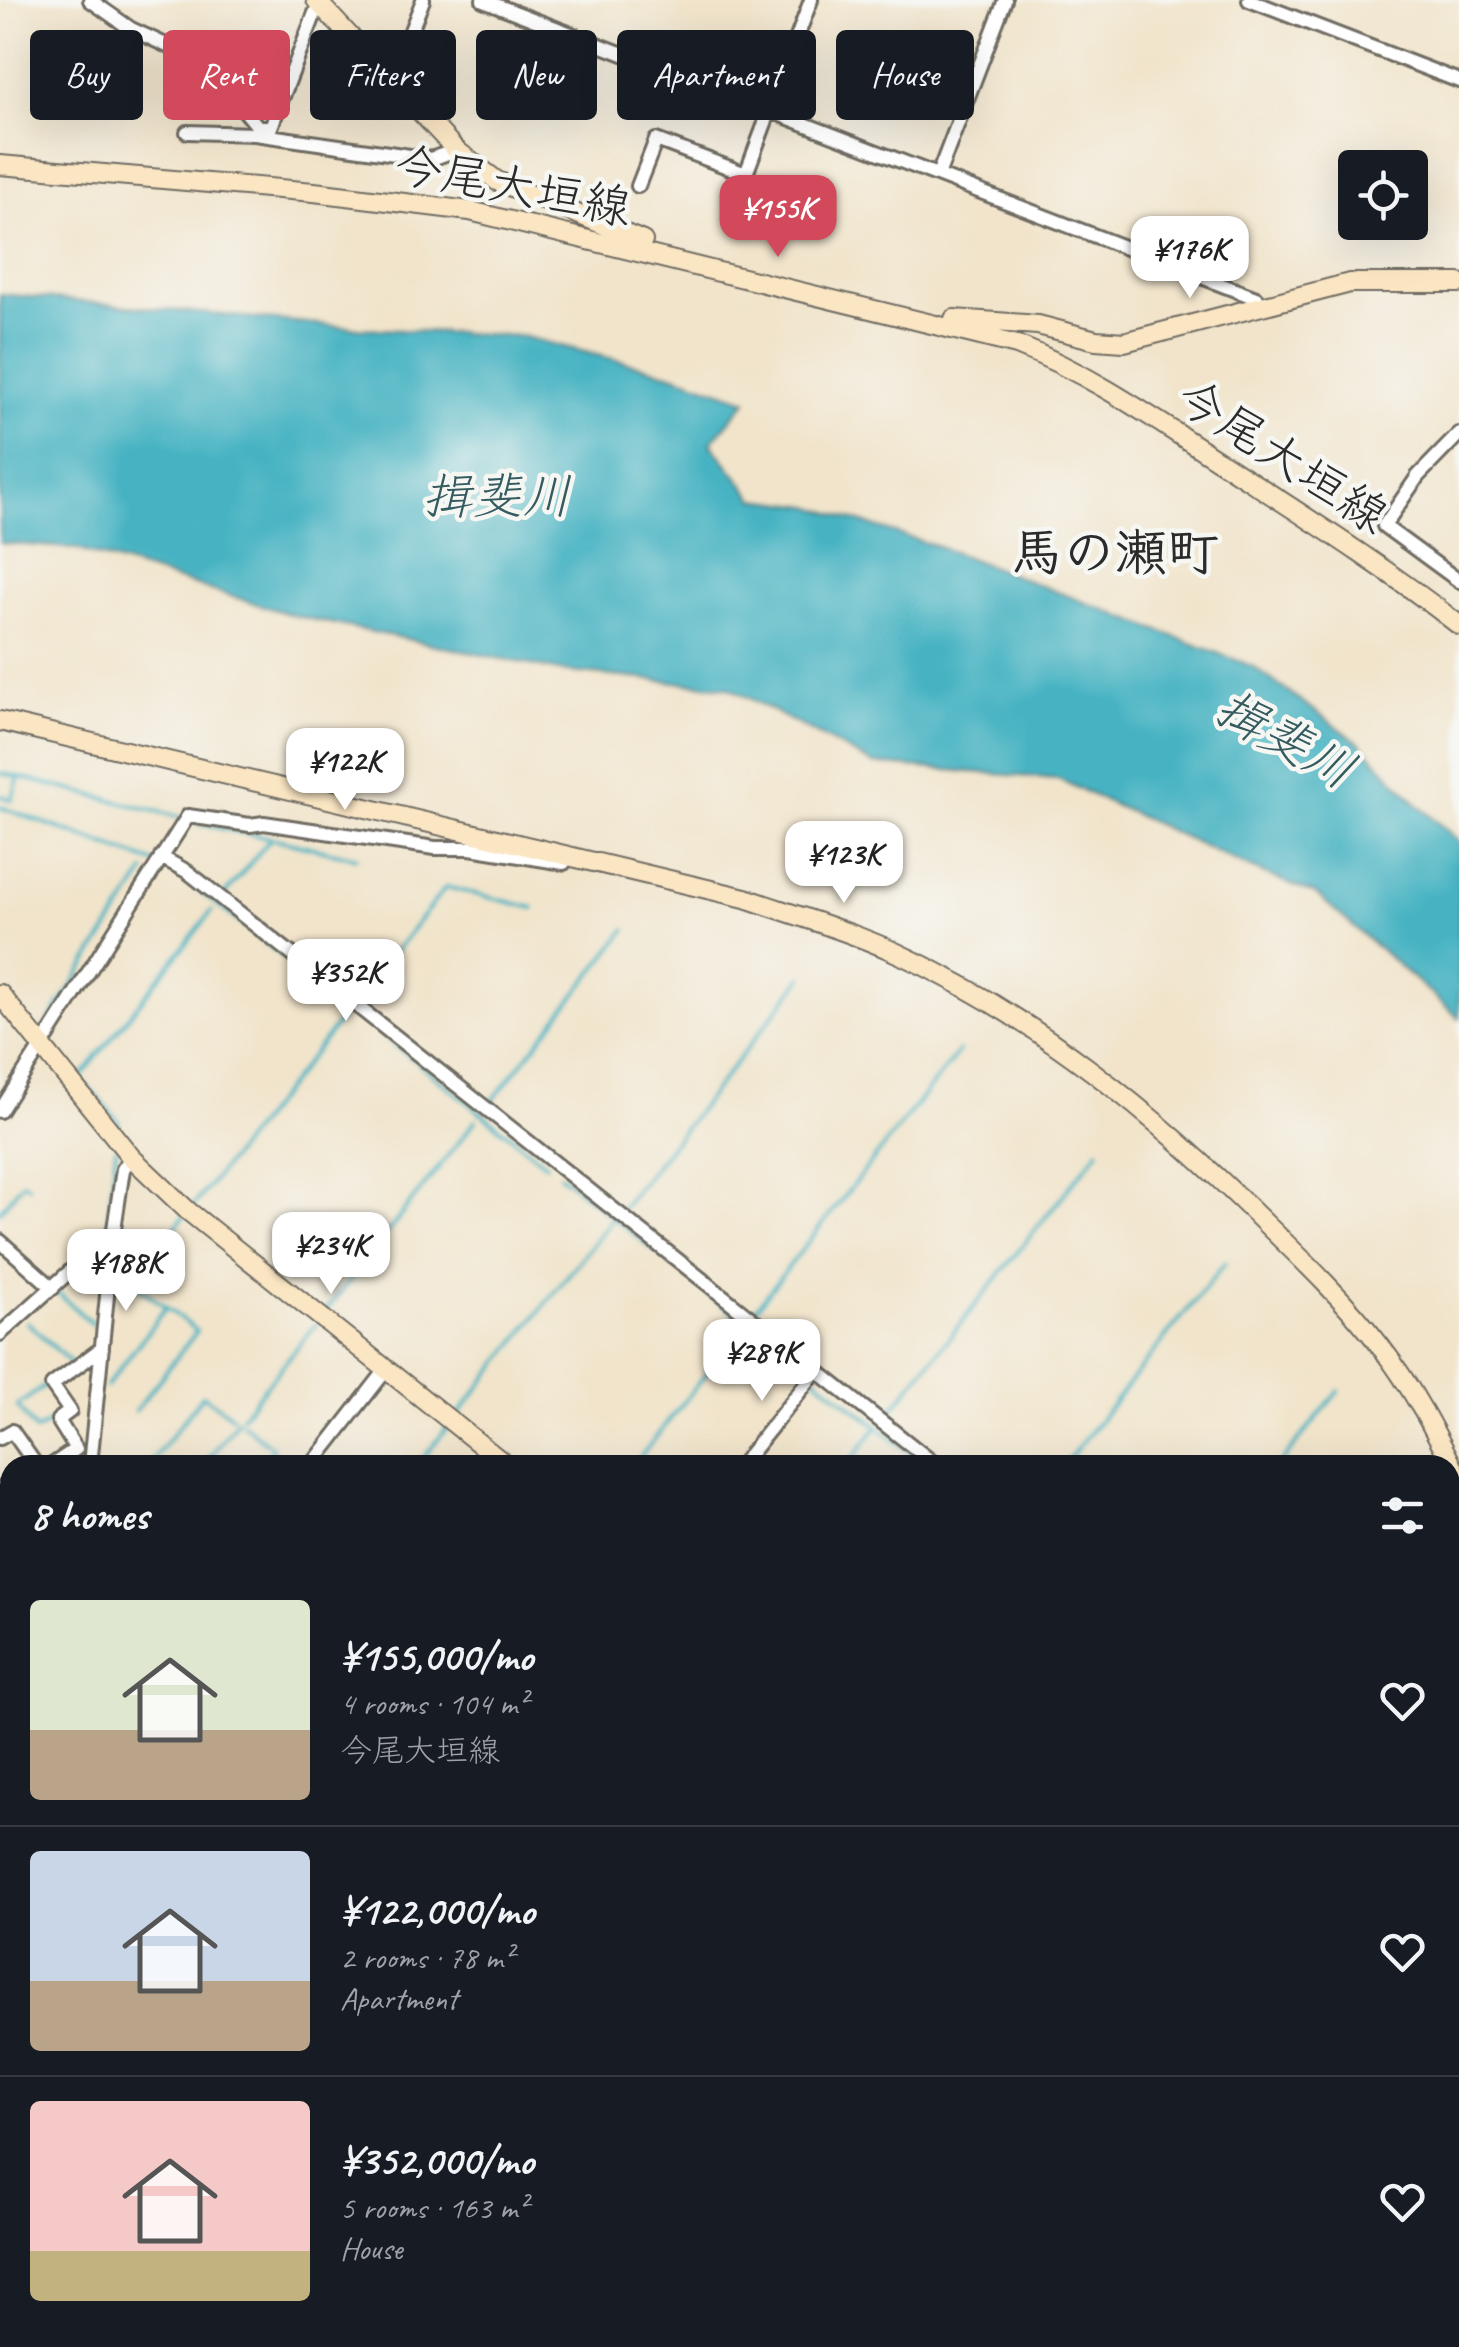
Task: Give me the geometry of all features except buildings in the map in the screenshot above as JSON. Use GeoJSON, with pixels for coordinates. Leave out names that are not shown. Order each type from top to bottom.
{"type":"FeatureCollection","features":[{"type":"Feature","properties":{"kind":"street"},"geometry":{"type":"LineString","coordinates":[[90,0],[131,29],[198,60],[212,71],[258,127],[271,126],[321,2],[346,30]]}},
{"type":"Feature","properties":{"kind":"street"},"geometry":{"type":"LineString","coordinates":[[411,30],[423,0]]}},
{"type":"Feature","properties":{"kind":"street"},"geometry":{"type":"LineString","coordinates":[[484,0],[617,51]]}},
{"type":"Feature","properties":{"kind":"street"},"geometry":{"type":"LineString","coordinates":[[801,30],[812,0]]}},
{"type":"Feature","properties":{"kind":"street"},"geometry":{"type":"LineString","coordinates":[[938,175],[1006,0]]}},
{"type":"Feature","properties":{"kind":"street"},"geometry":{"type":"LineString","coordinates":[[1249,0],[1459,80]]}},
{"type":"Feature","properties":{"kind":"street"},"geometry":{"type":"LineString","coordinates":[[428,120],[456,150],[498,181],[651,244],[661,255]]}},
{"type":"Feature","properties":{"kind":"street"},"geometry":{"type":"LineString","coordinates":[[638,186],[656,140],[746,174],[766,120]]}},
{"type":"Feature","properties":{"kind":"street"},"geometry":{"type":"LineString","coordinates":[[796,120],[1256,298],[1263,305]]}},
{"type":"Feature","properties":{"kind":"street"},"geometry":{"type":"LineString","coordinates":[[187,132],[255,134],[431,159],[456,150]]}},
{"type":"Feature","properties":{"kind":"street","name":"今尾大垣線"},"geometry":{"type":"LineString","coordinates":[[0,165],[431,205],[508,218],[1017,345],[1094,382],[1358,551],[1459,625]]}},
{"type":"Feature","properties":{"kind":"street"},"geometry":{"type":"LineString","coordinates":[[933,323],[941,318],[1038,325],[1096,340],[1124,342],[1350,283],[1459,282]]}},
{"type":"Feature","properties":{"kind":"street"},"geometry":{"type":"LineString","coordinates":[[1459,434],[1418,476],[1384,526],[1459,581]]}},
{"type":"Feature","properties":{"kind":"street"},"geometry":{"type":"LineString","coordinates":[[0,721],[745,898],[840,929],[933,971],[1064,1049],[1230,1188],[1319,1276],[1382,1349],[1447,1455]]}},
{"type":"Feature","properties":{"kind":"street"},"geometry":{"type":"LineString","coordinates":[[0,1111],[188,816],[250,824],[264,822],[570,864],[580,859]]}},
{"type":"Feature","properties":{"kind":"street"},"geometry":{"type":"LineString","coordinates":[[161,857],[202,884],[923,1455]]}},
{"type":"Feature","properties":{"kind":"street"},"geometry":{"type":"LineString","coordinates":[[0,994],[131,1157],[214,1233],[493,1455]]}},
{"type":"Feature","properties":{"kind":"street"},"geometry":{"type":"LineString","coordinates":[[94,1455],[112,1236],[123,1169],[131,1157]]}},
{"type":"Feature","properties":{"kind":"street"},"geometry":{"type":"LineString","coordinates":[[0,1334],[112,1236]]}},
{"type":"Feature","properties":{"kind":"street"},"geometry":{"type":"LineString","coordinates":[[0,1241],[53,1288]]}},
{"type":"Feature","properties":{"kind":"street"},"geometry":{"type":"LineString","coordinates":[[67,1455],[76,1449],[58,1420],[70,1411],[52,1386],[102,1348]]}},
{"type":"Feature","properties":{"kind":"street"},"geometry":{"type":"LineString","coordinates":[[320,1455],[386,1370]]}},
{"type":"Feature","properties":{"kind":"street"},"geometry":{"type":"LineString","coordinates":[[750,1455],[817,1370]]}},
{"type":"Feature","properties":{"kind":"street"},"geometry":{"type":"LineString","coordinates":[[0,1438],[12,1431],[29,1455]]}},
{"type":"Feature","properties":{"kind":"water","name":"揖斐川"},"geometry":{"type":"Polygon","coordinates":[[[0,294],[359,328],[521,336],[669,373],[747,400],[711,443],[755,499],[810,506],[942,548],[1252,666],[1360,743],[1419,806],[1459,841],[1459,1018],[1316,894],[1058,779],[873,764],[728,687],[560,671],[296,616],[73,548],[0,543],[0,294]]]}},
{"type":"Feature","properties":{"kind":"waterway"},"geometry":{"type":"LineString","coordinates":[[0,773],[19,777]]}},
{"type":"Feature","properties":{"kind":"waterway"},"geometry":{"type":"LineString","coordinates":[[12,800],[19,777],[180,817]]}},
{"type":"Feature","properties":{"kind":"waterway"},"geometry":{"type":"LineString","coordinates":[[0,796],[12,799]]}},
{"type":"Feature","properties":{"kind":"waterway"},"geometry":{"type":"LineString","coordinates":[[0,807],[155,863]]}},
{"type":"Feature","properties":{"kind":"waterway"},"geometry":{"type":"LineString","coordinates":[[199,824],[271,838],[225,894]]}},
{"type":"Feature","properties":{"kind":"waterway"},"geometry":{"type":"LineString","coordinates":[[271,838],[357,858]]}},
{"type":"Feature","properties":{"kind":"waterway"},"geometry":{"type":"LineString","coordinates":[[162,866],[181,876],[281,955]]}},
{"type":"Feature","properties":{"kind":"waterway"},"geometry":{"type":"LineString","coordinates":[[43,1031],[145,872]]}},
{"type":"Feature","properties":{"kind":"waterway"},"geometry":{"type":"LineString","coordinates":[[356,1000],[446,887],[534,908]]}},
{"type":"Feature","properties":{"kind":"waterway"},"geometry":{"type":"LineString","coordinates":[[80,1078],[212,911]]}},
{"type":"Feature","properties":{"kind":"waterway"},"geometry":{"type":"LineString","coordinates":[[489,1105],[626,930]]}},
{"type":"Feature","properties":{"kind":"waterway"},"geometry":{"type":"LineString","coordinates":[[286,959],[413,1059]]}},
{"type":"Feature","properties":{"kind":"waterway"},"geometry":{"type":"LineString","coordinates":[[622,1208],[803,977]]}},
{"type":"Feature","properties":{"kind":"waterway"},"geometry":{"type":"LineString","coordinates":[[193,1206],[344,1015]]}},
{"type":"Feature","properties":{"kind":"waterway"},"geometry":{"type":"LineString","coordinates":[[753,1312],[959,1051]]}},
{"type":"Feature","properties":{"kind":"waterway"},"geometry":{"type":"LineString","coordinates":[[418,1063],[546,1164]]}},
{"type":"Feature","properties":{"kind":"waterway"},"geometry":{"type":"LineString","coordinates":[[74,1072],[119,1121],[118,1129]]}},
{"type":"Feature","properties":{"kind":"waterway"},"geometry":{"type":"LineString","coordinates":[[324,1313],[476,1120]]}},
{"type":"Feature","properties":{"kind":"waterway"},"geometry":{"type":"LineString","coordinates":[[108,1227],[116,1148]]}},
{"type":"Feature","properties":{"kind":"waterway"},"geometry":{"type":"LineString","coordinates":[[886,1417],[1099,1150]]}},
{"type":"Feature","properties":{"kind":"waterway"},"geometry":{"type":"LineString","coordinates":[[560,1175],[677,1268]]}},
{"type":"Feature","properties":{"kind":"waterway"},"geometry":{"type":"LineString","coordinates":[[0,1211],[23,1182],[29,1186]]}},
{"type":"Feature","properties":{"kind":"waterway"},"geometry":{"type":"LineString","coordinates":[[136,1277],[184,1216]]}},
{"type":"Feature","properties":{"kind":"waterway"},"geometry":{"type":"LineString","coordinates":[[457,1416],[614,1217]]}},
{"type":"Feature","properties":{"kind":"waterway"},"geometry":{"type":"LineString","coordinates":[[1072,1455],[1225,1263]]}},
{"type":"Feature","properties":{"kind":"waterway"},"geometry":{"type":"LineString","coordinates":[[682,1272],[810,1374]]}},
{"type":"Feature","properties":{"kind":"waterway"},"geometry":{"type":"LineString","coordinates":[[135,1411],[197,1331],[138,1286]]}},
{"type":"Feature","properties":{"kind":"waterway"},"geometry":{"type":"LineString","coordinates":[[56,1291],[92,1324]]}},
{"type":"Feature","properties":{"kind":"waterway"},"geometry":{"type":"LineString","coordinates":[[106,1387],[166,1307]]}},
{"type":"Feature","properties":{"kind":"waterway"},"geometry":{"type":"LineString","coordinates":[[27,1322],[72,1364]]}},
{"type":"Feature","properties":{"kind":"waterway"},"geometry":{"type":"LineString","coordinates":[[642,1455],[746,1323]]}},
{"type":"Feature","properties":{"kind":"waterway"},"geometry":{"type":"LineString","coordinates":[[242,1416],[316,1324]]}},
{"type":"Feature","properties":{"kind":"waterway"},"geometry":{"type":"LineString","coordinates":[[816,1378],[913,1455]]}},
{"type":"Feature","properties":{"kind":"waterway"},"geometry":{"type":"LineString","coordinates":[[47,1384],[17,1406],[36,1431],[54,1420]]}},
{"type":"Feature","properties":{"kind":"waterway"},"geometry":{"type":"LineString","coordinates":[[1287,1455],[1339,1390]]}},
{"type":"Feature","properties":{"kind":"waterway"},"geometry":{"type":"LineString","coordinates":[[157,1455],[203,1395],[233,1417]]}},
{"type":"Feature","properties":{"kind":"waterway"},"geometry":{"type":"LineString","coordinates":[[212,1455],[238,1420]]}},
{"type":"Feature","properties":{"kind":"waterway"},"geometry":{"type":"LineString","coordinates":[[243,1424],[273,1448],[268,1455]]}},
{"type":"Feature","properties":{"kind":"waterway"},"geometry":{"type":"LineString","coordinates":[[856,1455],[878,1426]]}},
{"type":"Feature","properties":{"kind":"waterway"},"geometry":{"type":"LineString","coordinates":[[426,1455],[447,1428]]}},
{"type":"Feature","properties":{"kind":"district","name":"馬の瀬町"},"geometry":{"type":"Point","coordinates":[1115,552]}}]}
